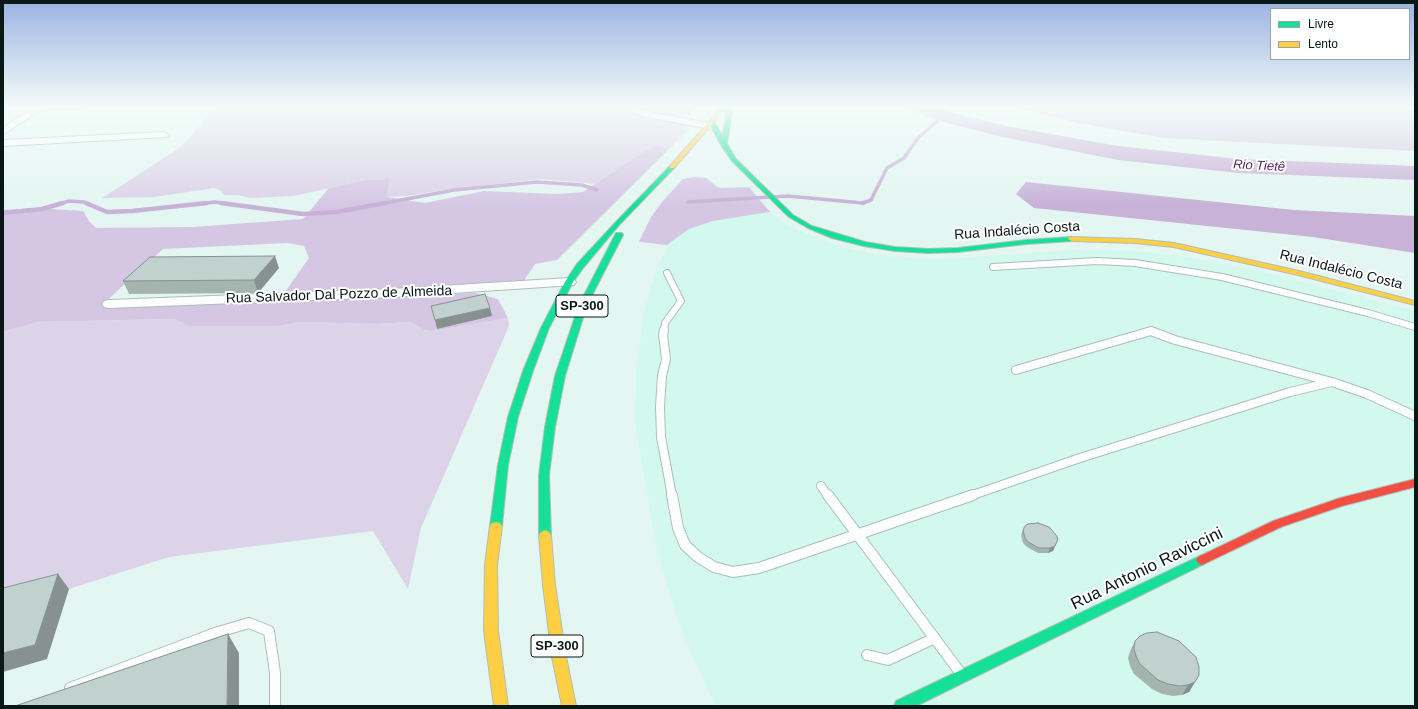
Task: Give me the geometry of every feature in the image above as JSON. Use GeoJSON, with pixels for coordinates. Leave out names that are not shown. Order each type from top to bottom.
{"type":"FeatureCollection","features":[{"type":"Feature","properties":{"kind":"main road","name":"SP-300"},"geometry":{"type":"LineString","coordinates":[[501,706],[491,631],[491,565],[504,465],[513,417],[528,371],[545,328],[568,282],[602,241],[644,198],[697,139]]}},
{"type":"Feature","properties":{"kind":"main road","name":"Rua Indalécio Costa"},"geometry":{"type":"LineString","coordinates":[[721,139],[734,160],[777,204],[791,216],[810,227],[864,244],[895,249],[928,251],[958,250],[1068,239],[1127,241],[1174,245],[1299,273],[1415,303]]}},
{"type":"Feature","properties":{"kind":"main road"},"geometry":{"type":"LineString","coordinates":[[724,144],[725,139]]}},
{"type":"Feature","properties":{"kind":"main road","name":"SP-300"},"geometry":{"type":"LineString","coordinates":[[569,706],[559,657],[544,527],[544,475],[550,427],[560,376],[583,305],[616,240],[644,198]]}},
{"type":"Feature","properties":{"kind":"main road","name":"Rua Antonio Raviccini"},"geometry":{"type":"LineString","coordinates":[[901,706],[1276,524],[1340,502],[1415,483]]}},
{"type":"Feature","properties":{"kind":"street"},"geometry":{"type":"LineString","coordinates":[[3,143],[82,139]]}},
{"type":"Feature","properties":{"kind":"street","name":"Rua Salvador Dal Pozzo de Almeida"},"geometry":{"type":"LineString","coordinates":[[109,304],[399,293],[568,282]]}},
{"type":"Feature","properties":{"kind":"lane"},"geometry":{"type":"LineString","coordinates":[[993,268],[1044,263],[1097,261],[1135,263],[1222,277],[1368,313],[1415,327]]}},
{"type":"Feature","properties":{"kind":"lane"},"geometry":{"type":"LineString","coordinates":[[667,273],[681,301],[665,323],[663,335],[666,358],[662,376],[660,406],[661,437],[678,528],[685,545],[698,557],[714,567],[733,572],[759,568],[1080,458],[1290,392],[1332,382]]}},
{"type":"Feature","properties":{"kind":"lane"},"geometry":{"type":"LineString","coordinates":[[1016,370],[1151,331],[1175,340],[1332,382],[1367,394],[1415,416]]}},
{"type":"Feature","properties":{"kind":"lane"},"geometry":{"type":"LineString","coordinates":[[821,486],[963,676]]}},
{"type":"Feature","properties":{"kind":"lane"},"geometry":{"type":"LineString","coordinates":[[59,692],[215,633],[249,623],[270,631],[275,673],[275,706]]}},
{"type":"Feature","properties":{"kind":"lane"},"geometry":{"type":"LineString","coordinates":[[867,655],[888,660],[935,638]]}},
{"type":"Feature","properties":{"kind":"shaded area"},"geometry":{"type":"Polygon","coordinates":[[[188,139],[679,139],[668,150],[660,145],[596,184],[540,179],[443,190],[407,196],[386,197],[389,179],[365,180],[294,196],[251,198],[238,195],[224,195],[221,191],[214,188],[155,197],[102,198],[178,149],[188,139]]]}},
{"type":"Feature","properties":{"kind":"shaded area"},"geometry":{"type":"Polygon","coordinates":[[[1185,139],[1415,139],[1415,151],[1185,139]]]}},
{"type":"Feature","properties":{"kind":"shaded area"},"geometry":{"type":"Polygon","coordinates":[[[660,145],[668,150],[557,260],[535,264],[523,282],[393,290],[285,292],[309,258],[304,246],[287,243],[163,249],[102,305],[167,305],[475,293],[498,299],[508,318],[432,331],[424,330],[411,322],[377,324],[299,322],[279,326],[189,326],[174,319],[38,322],[3,332],[3,210],[36,208],[83,211],[89,221],[96,228],[192,227],[303,219],[329,188],[365,180],[389,179],[387,197],[425,203],[484,191],[557,194],[583,192],[645,151],[660,145]]]}},
{"type":"Feature","properties":{"kind":"shaded area"},"geometry":{"type":"Polygon","coordinates":[[[694,177],[706,178],[719,188],[749,187],[770,212],[713,221],[689,229],[667,245],[639,242],[651,217],[662,202],[683,179],[694,177]]]}},
{"type":"Feature","properties":{"kind":"shaded area"},"geometry":{"type":"Polygon","coordinates":[[[1026,182],[1294,210],[1415,216],[1415,253],[1313,237],[1034,208],[1016,194],[1026,182]]]}},
{"type":"Feature","properties":{"kind":"shaded area"},"geometry":{"type":"Polygon","coordinates":[[[770,212],[778,219],[800,231],[827,242],[859,251],[894,257],[931,259],[965,258],[1071,250],[1134,251],[1174,255],[1260,271],[1415,311],[1415,706],[715,706],[680,628],[657,551],[635,423],[636,371],[644,311],[654,277],[667,245],[689,229],[713,221],[770,212]]]}},
{"type":"Feature","properties":{"kind":"shaded area"},"geometry":{"type":"Polygon","coordinates":[[[508,318],[509,326],[421,528],[408,589],[373,531],[169,557],[69,589],[3,606],[3,332],[38,322],[174,319],[189,326],[279,326],[299,322],[377,324],[411,322],[424,330],[432,331],[508,318]]]}},
{"type":"Feature","properties":{"kind":"building"},"geometry":{"type":"Polygon","coordinates":[[[275,256],[254,280],[123,281],[150,257],[275,256]]]}},
{"type":"Feature","properties":{"kind":"building"},"geometry":{"type":"Polygon","coordinates":[[[485,294],[490,308],[435,320],[431,306],[485,294]]]}},
{"type":"Feature","properties":{"kind":"building"},"geometry":{"type":"Polygon","coordinates":[[[1038,523],[1049,527],[1056,535],[1058,539],[1055,546],[1050,548],[1039,548],[1028,542],[1025,538],[1023,530],[1025,526],[1028,524],[1038,523]]]}},
{"type":"Feature","properties":{"kind":"building"},"geometry":{"type":"Polygon","coordinates":[[[58,574],[35,645],[3,653],[3,588],[58,574]]]}},
{"type":"Feature","properties":{"kind":"building"},"geometry":{"type":"Polygon","coordinates":[[[1157,632],[1179,641],[1196,657],[1199,667],[1199,675],[1195,682],[1188,685],[1179,686],[1168,684],[1158,680],[1140,664],[1134,648],[1135,641],[1140,636],[1147,633],[1157,632]]]}},
{"type":"Feature","properties":{"kind":"building"},"geometry":{"type":"Polygon","coordinates":[[[228,634],[227,706],[15,706],[228,634]]]}},
{"type":"Feature","properties":{"kind":"waterway"},"geometry":{"type":"LineString","coordinates":[[863,203],[871,200],[887,168],[904,158],[917,139]]}},
{"type":"Feature","properties":{"kind":"waterway","name":"Rio Tietê"},"geometry":{"type":"LineString","coordinates":[[1043,139],[1118,153],[1239,166],[1415,173]]}},
{"type":"Feature","properties":{"kind":"waterway"},"geometry":{"type":"LineString","coordinates":[[380,204],[454,190],[537,182],[582,185],[597,190]]}},
{"type":"Feature","properties":{"kind":"waterway"},"geometry":{"type":"LineString","coordinates":[[688,202],[788,196],[863,203]]}},
{"type":"Feature","properties":{"kind":"waterway"},"geometry":{"type":"LineString","coordinates":[[59,204],[69,201],[86,203]]}},
{"type":"Feature","properties":{"kind":"waterway"},"geometry":{"type":"LineString","coordinates":[[202,204],[215,202],[229,204]]}},
{"type":"Feature","properties":{"kind":"waterway"},"geometry":{"type":"LineString","coordinates":[[3,213],[42,209],[63,203]]}},
{"type":"Feature","properties":{"kind":"waterway"},"geometry":{"type":"LineString","coordinates":[[86,203],[107,212],[132,211],[202,204]]}},
{"type":"Feature","properties":{"kind":"waterway"},"geometry":{"type":"LineString","coordinates":[[202,204],[207,203]]}},
{"type":"Feature","properties":{"kind":"waterway"},"geometry":{"type":"LineString","coordinates":[[221,203],[303,214],[337,212],[385,203]]}},
{"type":"Feature","properties":{"kind":"traffic: fast"},"geometry":{"type":"LineString","coordinates":[[722,139],[734,160],[791,216],[810,227],[835,236],[864,244],[895,249],[928,251],[958,250],[1026,242],[1072,239]]}},
{"type":"Feature","properties":{"kind":"traffic: fast"},"geometry":{"type":"LineString","coordinates":[[724,145],[725,139]]}},
{"type":"Feature","properties":{"kind":"traffic: fast"},"geometry":{"type":"LineString","coordinates":[[496,526],[503,465],[513,417],[528,371],[545,328],[569,282],[580,266],[617,224],[672,167]]}},
{"type":"Feature","properties":{"kind":"traffic: fast"},"geometry":{"type":"LineString","coordinates":[[545,535],[544,475],[550,427],[560,376],[583,305],[619,235]]}},
{"type":"Feature","properties":{"kind":"traffic: fast"},"geometry":{"type":"LineString","coordinates":[[901,706],[1202,560]]}},
{"type":"Feature","properties":{"kind":"traffic: slow"},"geometry":{"type":"LineString","coordinates":[[672,167],[696,139]]}},
{"type":"Feature","properties":{"kind":"traffic: slow"},"geometry":{"type":"LineString","coordinates":[[1072,239],[1135,241],[1174,245],[1299,273],[1415,303]]}},
{"type":"Feature","properties":{"kind":"traffic: slow"},"geometry":{"type":"LineString","coordinates":[[496,526],[491,565],[491,631],[501,706]]}},
{"type":"Feature","properties":{"kind":"traffic: slow"},"geometry":{"type":"LineString","coordinates":[[545,535],[549,585],[559,657],[569,706]]}},
{"type":"Feature","properties":{"kind":"traffic: jam"},"geometry":{"type":"LineString","coordinates":[[1202,560],[1277,524],[1340,502],[1415,483]]}}]}
